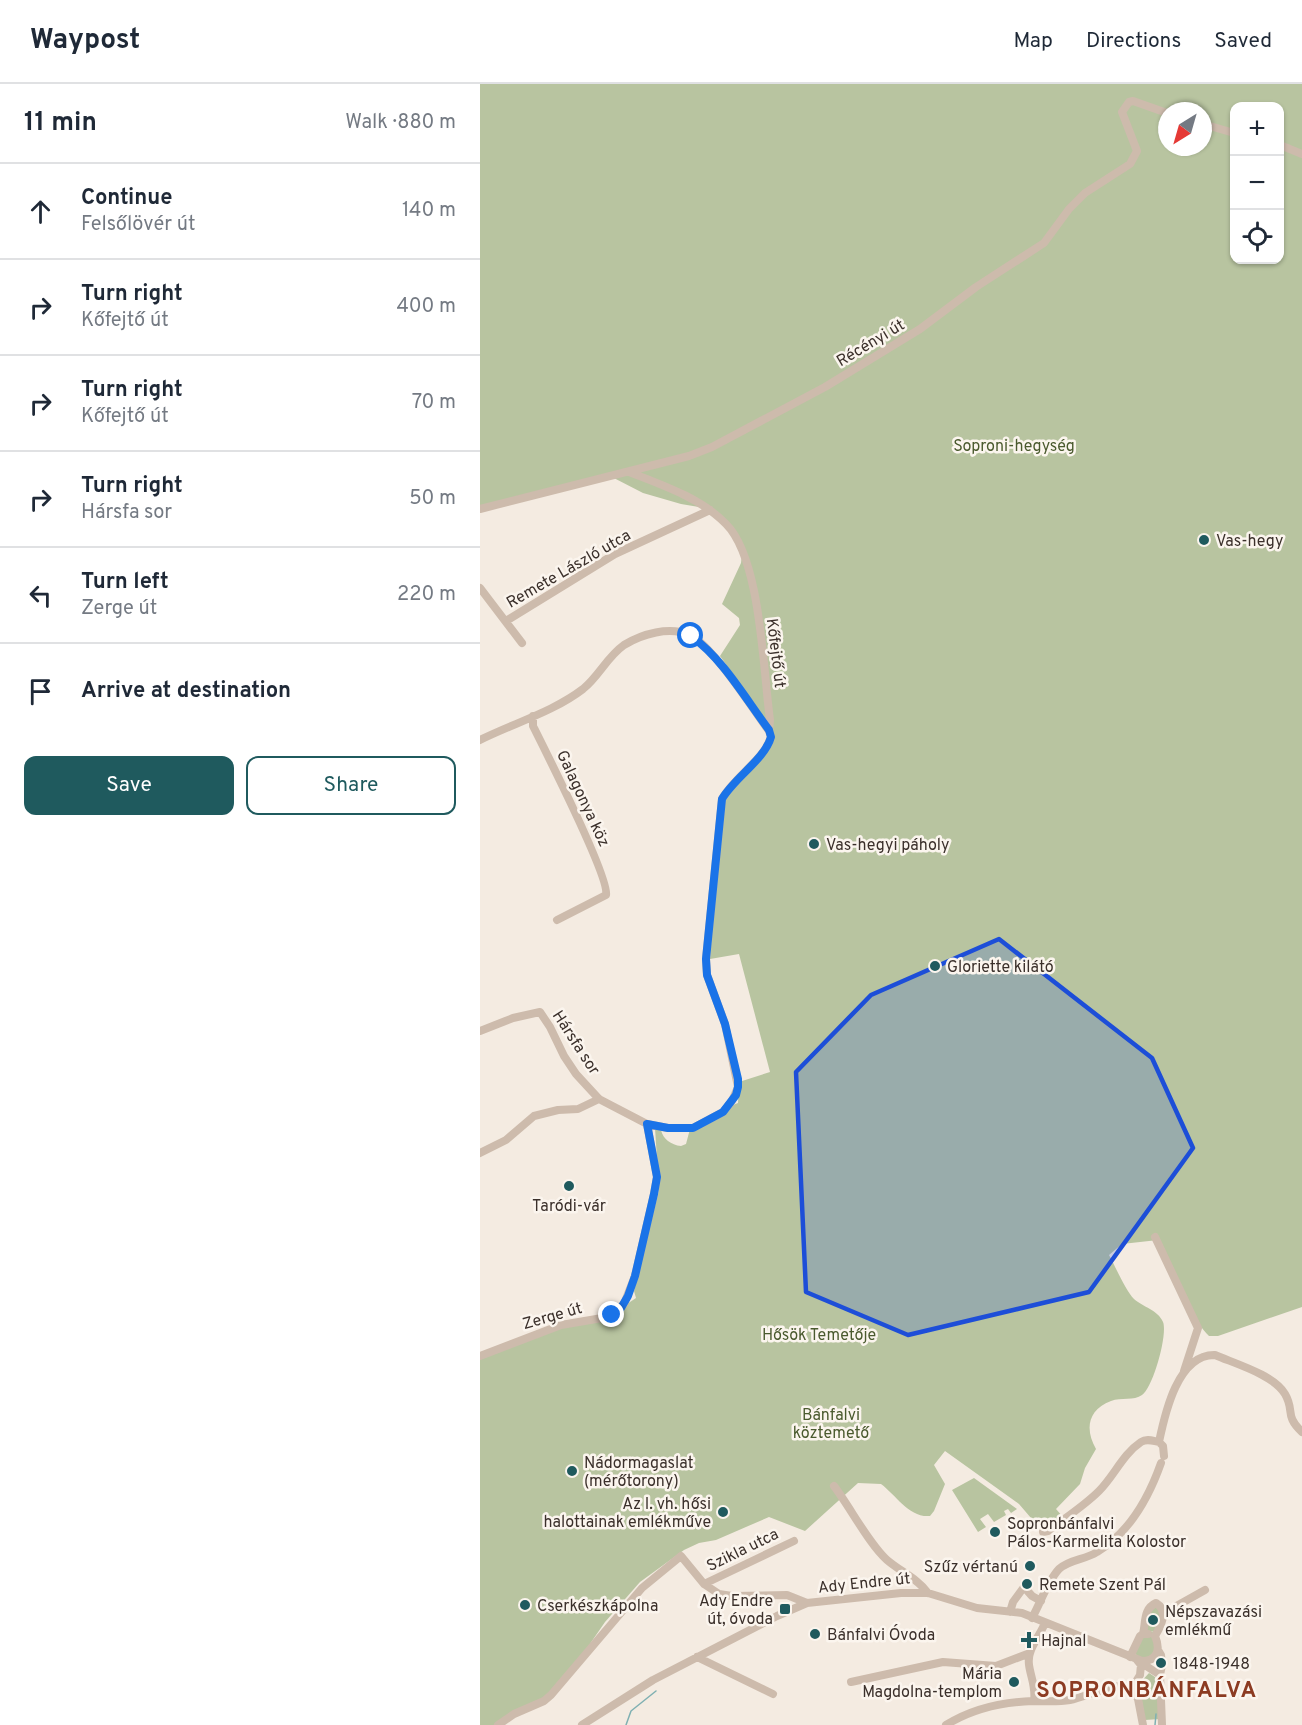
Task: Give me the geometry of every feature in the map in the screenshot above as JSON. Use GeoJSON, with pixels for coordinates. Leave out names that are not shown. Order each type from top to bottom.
{"type":"FeatureCollection","features":[{"type":"Feature","properties":{"kind":"street","name":"Récényi út"},"geometry":{"type":"LineString","coordinates":[[480,510],[671,461],[712,447],[825,387],[920,329],[976,286],[1044,243],[1069,209],[1085,193],[1130,164],[1137,151],[1122,112],[1129,102],[1133,101],[1158,110]]}},
{"type":"Feature","properties":{"kind":"street"},"geometry":{"type":"LineString","coordinates":[[1212,127],[1230,132]]}},
{"type":"Feature","properties":{"kind":"street"},"geometry":{"type":"LineString","coordinates":[[1284,147],[1302,154]]}},
{"type":"Feature","properties":{"kind":"street","name":"Kőfejtő út"},"geometry":{"type":"LineString","coordinates":[[629,472],[671,489],[710,510],[727,525],[746,556],[760,626],[770,720],[770,741],[728,788],[722,799],[706,959],[707,975],[725,1024],[738,1087],[732,1101],[723,1112],[693,1128],[676,1129]]}},
{"type":"Feature","properties":{"kind":"street","name":"Remete László utca"},"geometry":{"type":"LineString","coordinates":[[506,621],[615,554],[710,510]]}},
{"type":"Feature","properties":{"kind":"street"},"geometry":{"type":"LineString","coordinates":[[480,588],[522,643]]}},
{"type":"Feature","properties":{"kind":"street"},"geometry":{"type":"LineString","coordinates":[[480,740],[582,689],[623,646],[661,632],[677,632],[691,636],[711,654],[769,730]]}},
{"type":"Feature","properties":{"kind":"street","name":"Galagonya köz"},"geometry":{"type":"LineString","coordinates":[[532,716],[533,726],[596,862],[607,893],[557,920]]}},
{"type":"Feature","properties":{"kind":"street","name":"Hársfa sor"},"geometry":{"type":"LineString","coordinates":[[480,1031],[513,1018],[540,1012],[576,1074],[599,1099],[647,1124],[676,1129]]}},
{"type":"Feature","properties":{"kind":"street"},"geometry":{"type":"LineString","coordinates":[[480,1153],[506,1140],[534,1116],[578,1108],[599,1099]]}},
{"type":"Feature","properties":{"kind":"street","name":"Zerge út"},"geometry":{"type":"LineString","coordinates":[[480,1356],[561,1325],[608,1317],[624,1304],[635,1276],[657,1177],[647,1124]]}},
{"type":"Feature","properties":{"kind":"street"},"geometry":{"type":"LineString","coordinates":[[1155,1237],[1198,1328],[1184,1371],[1165,1416],[1159,1442]]}},
{"type":"Feature","properties":{"kind":"street"},"geometry":{"type":"LineString","coordinates":[[1184,1371],[1203,1356],[1215,1355],[1273,1380],[1282,1388],[1290,1406],[1291,1420],[1302,1432]]}},
{"type":"Feature","properties":{"kind":"street"},"geometry":{"type":"LineString","coordinates":[[1032,1618],[1050,1581],[1061,1568],[1069,1562],[1095,1554],[1110,1542],[1134,1516],[1148,1496],[1162,1460],[1163,1446],[1159,1442],[1146,1440],[1140,1443],[1119,1464],[1100,1490],[1043,1533]]}},
{"type":"Feature","properties":{"kind":"street"},"geometry":{"type":"LineString","coordinates":[[834,1486],[878,1550],[916,1580],[928,1593]]}},
{"type":"Feature","properties":{"kind":"street","name":"Szikla utca"},"geometry":{"type":"LineString","coordinates":[[704,1584],[794,1541]]}},
{"type":"Feature","properties":{"kind":"street","name":"Szikla utca"},"geometry":{"type":"LineString","coordinates":[[498,1725],[514,1713],[544,1701],[551,1695],[642,1588],[681,1556],[704,1584],[714,1592],[723,1595],[787,1595],[807,1603]]}},
{"type":"Feature","properties":{"kind":"street"},"geometry":{"type":"LineString","coordinates":[[1010,1612],[1013,1602],[1024,1587],[1032,1596],[1041,1601]]}},
{"type":"Feature","properties":{"kind":"street"},"geometry":{"type":"LineString","coordinates":[[1153,1658],[1155,1636],[1164,1613],[1205,1590]]}},
{"type":"Feature","properties":{"kind":"street","name":"Ady Endre út"},"geometry":{"type":"LineString","coordinates":[[582,1725],[653,1680],[807,1603],[901,1593],[928,1593],[977,1608],[1010,1612],[1032,1618],[1133,1659],[1153,1658],[1160,1676]]}},
{"type":"Feature","properties":{"kind":"street"},"geometry":{"type":"LineString","coordinates":[[1140,1675],[1141,1665],[1133,1659],[1137,1641],[1143,1634],[1146,1613],[1156,1603],[1164,1613]]}},
{"type":"Feature","properties":{"kind":"street"},"geometry":{"type":"LineString","coordinates":[[1034,1701],[1036,1688],[1029,1667],[1030,1653],[1045,1623]]}},
{"type":"Feature","properties":{"kind":"street"},"geometry":{"type":"LineString","coordinates":[[1143,1634],[1155,1636]]}},
{"type":"Feature","properties":{"kind":"street"},"geometry":{"type":"LineString","coordinates":[[851,1682],[943,1662],[996,1666],[1030,1653]]}},
{"type":"Feature","properties":{"kind":"street"},"geometry":{"type":"LineString","coordinates":[[1132,1688],[1153,1658],[1161,1655],[1162,1725]]}},
{"type":"Feature","properties":{"kind":"street"},"geometry":{"type":"LineString","coordinates":[[697,1657],[773,1694]]}},
{"type":"Feature","properties":{"kind":"street"},"geometry":{"type":"LineString","coordinates":[[946,1725],[978,1709],[1007,1703],[1071,1700],[1125,1685],[1132,1688],[1139,1702],[1143,1725]]}},
{"type":"Feature","properties":{"kind":"highlighted area"},"geometry":{"type":"Polygon","coordinates":[[[999,939],[1152,1058],[1193,1148],[1089,1292],[908,1335],[806,1292],[796,1072],[871,995],[999,939]]]}},
{"type":"Feature","properties":{"kind":"green space","name":"Soproni-hegység"},"geometry":{"type":"Polygon","coordinates":[[[480,84],[1302,84],[1302,1307],[1218,1336],[1209,1336],[1187,1304],[1158,1240],[1122,1244],[1109,1255],[1134,1299],[1161,1318],[1164,1328],[1161,1349],[1151,1382],[1142,1395],[1111,1401],[1093,1415],[1090,1421],[1090,1435],[1096,1449],[1085,1468],[1080,1484],[1056,1509],[1063,1517],[1050,1526],[1042,1528],[1019,1504],[945,1451],[934,1465],[945,1484],[930,1516],[922,1516],[909,1510],[881,1484],[858,1483],[805,1531],[769,1517],[716,1540],[699,1543],[684,1550],[640,1582],[605,1622],[557,1692],[500,1725],[480,1725],[480,1355],[562,1323],[609,1316],[636,1298],[634,1291],[659,1190],[655,1128],[661,1130],[671,1143],[681,1146],[686,1144],[690,1129],[738,1103],[739,1082],[770,1072],[739,954],[710,959],[721,804],[771,737],[761,713],[720,656],[740,625],[739,618],[722,604],[741,563],[743,546],[711,509],[681,504],[643,493],[608,475],[480,507],[480,84]]]}},
{"type":"Feature","properties":{"kind":"green space"},"geometry":{"type":"Polygon","coordinates":[[[974,1478],[1017,1509],[1011,1513],[1008,1509],[1004,1511],[1006,1515],[994,1522],[988,1514],[980,1519],[986,1527],[978,1532],[952,1490],[974,1478]]]}},
{"type":"Feature","properties":{"kind":"green space"},"geometry":{"type":"Polygon","coordinates":[[[1152,1606],[1163,1606],[1158,1633],[1150,1631],[1157,1634],[1157,1656],[1139,1659],[1133,1650],[1144,1632],[1152,1606]]]}},
{"type":"Feature","properties":{"kind":"green space"},"geometry":{"type":"Polygon","coordinates":[[[1149,1673],[1157,1680],[1160,1719],[1145,1720],[1139,1684],[1149,1673]]]}},
{"type":"Feature","properties":{"kind":"waterway"},"geometry":{"type":"LineString","coordinates":[[626,1725],[631,1711],[656,1691]]}},
{"type":"Feature","properties":{"kind":"waterway"},"geometry":{"type":"LineString","coordinates":[[1155,1725],[1156,1714]]}},
{"type":"Feature","properties":{"kind":"place","name":"Vas-hegy"},"geometry":{"type":"Point","coordinates":[1204,540]}},
{"type":"Feature","properties":{"kind":"place","name":"Vas-hegyi páholy"},"geometry":{"type":"Point","coordinates":[814,844]}},
{"type":"Feature","properties":{"kind":"place","name":"Gloriette kilátó"},"geometry":{"type":"Point","coordinates":[935,966]}},
{"type":"Feature","properties":{"kind":"place","name":"Taródi-vár"},"geometry":{"type":"Point","coordinates":[569,1186]}},
{"type":"Feature","properties":{"kind":"place","name":"Nádormagaslat (mérőtorony)"},"geometry":{"type":"Point","coordinates":[572,1471]}},
{"type":"Feature","properties":{"kind":"place","name":"Az I. vh. hősi halottainak emlékműve"},"geometry":{"type":"Point","coordinates":[723,1512]}},
{"type":"Feature","properties":{"kind":"place","name":"Sopronbánfalvi Pálos-Karmelita Kolostor"},"geometry":{"type":"Point","coordinates":[995,1532]}},
{"type":"Feature","properties":{"kind":"place","name":"Szűz vértanú"},"geometry":{"type":"Point","coordinates":[1030,1566]}},
{"type":"Feature","properties":{"kind":"place","name":"Remete Szent Pál"},"geometry":{"type":"Point","coordinates":[1027,1584]}},
{"type":"Feature","properties":{"kind":"place","name":"Cserkészkápolna"},"geometry":{"type":"Point","coordinates":[525,1605]}},
{"type":"Feature","properties":{"kind":"place","name":"Ady Endre út, óvoda"},"geometry":{"type":"Point","coordinates":[785,1609]}},
{"type":"Feature","properties":{"kind":"place","name":"Népszavazási emlékmű"},"geometry":{"type":"Point","coordinates":[1153,1620]}},
{"type":"Feature","properties":{"kind":"place","name":"Bánfalvi Óvoda"},"geometry":{"type":"Point","coordinates":[815,1634]}},
{"type":"Feature","properties":{"kind":"place","name":"Hajnal"},"geometry":{"type":"Point","coordinates":[1029,1640]}},
{"type":"Feature","properties":{"kind":"place","name":"1848-1948"},"geometry":{"type":"Point","coordinates":[1161,1663]}},
{"type":"Feature","properties":{"kind":"place","name":"Mária Magdolna-templom"},"geometry":{"type":"Point","coordinates":[1014,1682]}},
{"type":"Feature","properties":{"kind":"district","name":"SOPRONBÁNFALVA"},"geometry":{"type":"Point","coordinates":[1147,1689]}},
{"type":"Feature","properties":{"kind":"route"},"geometry":{"type":"LineString","coordinates":[[612,1315],[621,1308],[628,1296],[650,1218],[657,1177],[647,1124],[668,1128],[693,1128],[723,1112],[736,1095],[738,1087],[725,1024],[707,975],[706,959],[722,799],[728,788],[762,752],[771,737],[769,730],[734,682],[711,654],[691,636]]}},
{"type":"Feature","properties":{"kind":"park label","name":"Hősök Temetője"},"geometry":{"type":"Point","coordinates":[819,1334]}},
{"type":"Feature","properties":{"kind":"park label","name":"Bánfalvi köztemető"},"geometry":{"type":"Point","coordinates":[831,1423]}}]}
